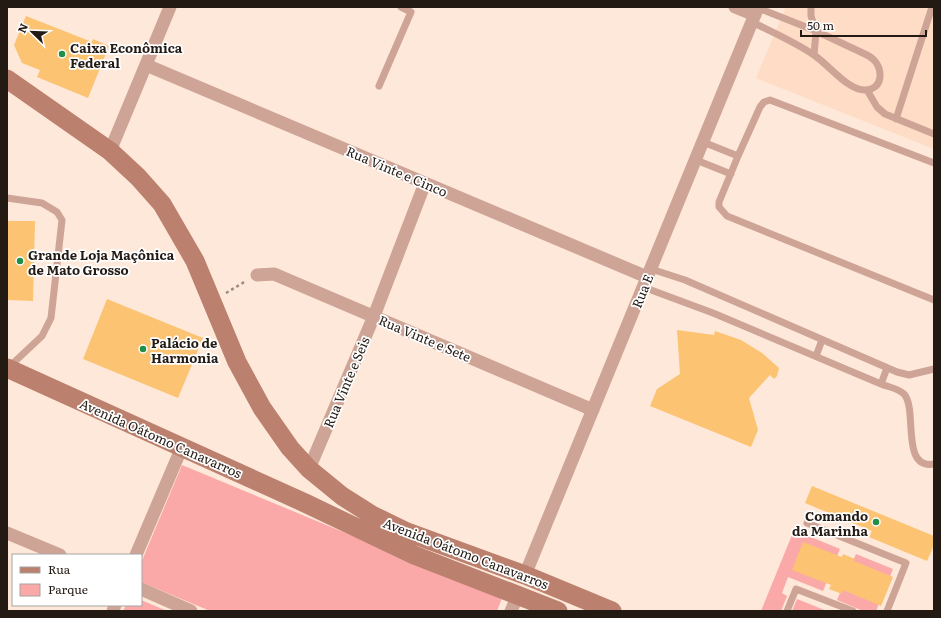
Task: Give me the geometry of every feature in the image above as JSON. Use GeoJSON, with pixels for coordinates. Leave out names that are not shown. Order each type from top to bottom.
{"type":"FeatureCollection","features":[{"type":"Feature","properties":{"kind":"main road","name":"Avenida Oátomo Canavarros"},"geometry":{"type":"LineString","coordinates":[[7,79],[110,151],[138,177],[162,204],[195,261],[237,362],[262,408],[290,448],[309,469],[342,496],[372,515],[407,532],[525,575],[612,611]]}},
{"type":"Feature","properties":{"kind":"main road","name":"Avenida Oátomo Canavarros"},"geometry":{"type":"LineString","coordinates":[[7,368],[305,503],[514,603],[558,611]]}},
{"type":"Feature","properties":{"kind":"street"},"geometry":{"type":"LineString","coordinates":[[110,151],[170,7]]}},
{"type":"Feature","properties":{"kind":"street"},"geometry":{"type":"LineString","coordinates":[[735,7],[756,13]]}},
{"type":"Feature","properties":{"kind":"street","name":"Rua E"},"geometry":{"type":"LineString","coordinates":[[525,575],[756,13]]}},
{"type":"Feature","properties":{"kind":"street","name":"Rua Vinte e Cinco"},"geometry":{"type":"LineString","coordinates":[[146,66],[647,278]]}},
{"type":"Feature","properties":{"kind":"street","name":"Rua Vinte e Seis"},"geometry":{"type":"LineString","coordinates":[[309,469],[374,316],[425,183]]}},
{"type":"Feature","properties":{"kind":"street","name":"Rua Vinte e Sete"},"geometry":{"type":"LineString","coordinates":[[257,275],[274,274],[593,410]]}},
{"type":"Feature","properties":{"kind":"street"},"geometry":{"type":"LineString","coordinates":[[136,554],[182,447]]}},
{"type":"Feature","properties":{"kind":"street"},"geometry":{"type":"LineString","coordinates":[[7,533],[58,554]]}},
{"type":"Feature","properties":{"kind":"street"},"geometry":{"type":"LineString","coordinates":[[142,589],[191,611]]}},
{"type":"Feature","properties":{"kind":"lane"},"geometry":{"type":"LineString","coordinates":[[379,86],[411,12],[401,7]]}},
{"type":"Feature","properties":{"kind":"lane"},"geometry":{"type":"LineString","coordinates":[[811,7],[811,16],[816,31],[814,55]]}},
{"type":"Feature","properties":{"kind":"lane"},"geometry":{"type":"LineString","coordinates":[[896,119],[932,7]]}},
{"type":"Feature","properties":{"kind":"lane"},"geometry":{"type":"LineString","coordinates":[[756,13],[816,31],[867,54],[874,59],[879,72],[880,79],[878,85],[867,90],[860,89],[849,84],[814,55],[756,13]]}},
{"type":"Feature","properties":{"kind":"lane"},"geometry":{"type":"LineString","coordinates":[[867,90],[877,108],[885,114],[934,134]]}},
{"type":"Feature","properties":{"kind":"lane"},"geometry":{"type":"LineString","coordinates":[[934,162],[770,100],[764,102],[760,107],[719,202],[719,207],[727,216],[934,300]]}},
{"type":"Feature","properties":{"kind":"lane"},"geometry":{"type":"LineString","coordinates":[[703,142],[738,156]]}},
{"type":"Feature","properties":{"kind":"lane"},"geometry":{"type":"LineString","coordinates":[[696,160],[731,174]]}},
{"type":"Feature","properties":{"kind":"lane"},"geometry":{"type":"LineString","coordinates":[[7,198],[42,204],[57,212],[62,220],[51,318],[42,336],[7,368]]}},
{"type":"Feature","properties":{"kind":"lane"},"geometry":{"type":"LineString","coordinates":[[647,278],[684,280],[887,368],[909,375],[934,369]]}},
{"type":"Feature","properties":{"kind":"lane"},"geometry":{"type":"LineString","coordinates":[[647,278],[713,313],[897,390],[908,400],[913,450],[917,458],[924,464],[934,464]]}},
{"type":"Feature","properties":{"kind":"lane"},"geometry":{"type":"LineString","coordinates":[[816,356],[822,340]]}},
{"type":"Feature","properties":{"kind":"lane"},"geometry":{"type":"LineString","coordinates":[[881,384],[887,368]]}},
{"type":"Feature","properties":{"kind":"lane"},"geometry":{"type":"LineString","coordinates":[[807,523],[906,562],[887,611]]}},
{"type":"Feature","properties":{"kind":"lane"},"geometry":{"type":"LineString","coordinates":[[787,611],[796,588],[853,611]]}},
{"type":"Feature","properties":{"kind":"path"},"geometry":{"type":"LineString","coordinates":[[212,301],[257,275]]}},
{"type":"Feature","properties":{"kind":"shaded area"},"geometry":{"type":"Polygon","coordinates":[[[786,7],[934,7],[934,149],[756,78],[786,7]]]}},
{"type":"Feature","properties":{"kind":"green space"},"geometry":{"type":"Polygon","coordinates":[[[182,465],[502,598],[497,611],[210,611],[142,582],[142,561],[182,465]]]}},
{"type":"Feature","properties":{"kind":"green space"},"geometry":{"type":"Polygon","coordinates":[[[794,530],[840,549],[823,591],[788,577],[782,593],[787,596],[781,611],[761,611],[794,530]]]}},
{"type":"Feature","properties":{"kind":"green space"},"geometry":{"type":"Polygon","coordinates":[[[856,554],[893,569],[876,611],[863,611],[837,600],[856,554]]]}},
{"type":"Feature","properties":{"kind":"green space"},"geometry":{"type":"Polygon","coordinates":[[[797,599],[827,611],[792,611],[797,599]]]}},
{"type":"Feature","properties":{"kind":"green space"},"geometry":{"type":"Polygon","coordinates":[[[142,600],[167,611],[123,611],[126,606],[142,606],[142,600]]]}},
{"type":"Feature","properties":{"kind":"building","name":"Caixa Econômica Federal"},"geometry":{"type":"Polygon","coordinates":[[[26,16],[92,42],[93,39],[109,46],[88,98],[37,77],[40,70],[22,63],[14,45],[26,16]]]}},
{"type":"Feature","properties":{"kind":"building","name":"Grande Loja Maçônica de Mato Grosso"},"geometry":{"type":"Polygon","coordinates":[[[7,221],[35,221],[33,301],[7,300],[7,221]]]}},
{"type":"Feature","properties":{"kind":"building","name":"Palácio de Harmonia"},"geometry":{"type":"Polygon","coordinates":[[[107,299],[203,338],[178,398],[83,359],[107,299]]]}},
{"type":"Feature","properties":{"kind":"building"},"geometry":{"type":"Polygon","coordinates":[[[677,330],[714,335],[715,331],[741,340],[762,353],[779,368],[777,376],[774,379],[770,375],[749,398],[758,430],[751,447],[650,406],[657,389],[680,374],[677,330]]]}},
{"type":"Feature","properties":{"kind":"building","name":"Comando da Marinha"},"geometry":{"type":"Polygon","coordinates":[[[812,486],[934,536],[934,545],[927,561],[869,537],[872,531],[805,503],[812,486]]]}},
{"type":"Feature","properties":{"kind":"building"},"geometry":{"type":"Polygon","coordinates":[[[803,542],[842,557],[843,554],[855,559],[854,561],[893,577],[881,606],[843,590],[842,594],[829,589],[831,585],[792,570],[803,542]]]}},
{"type":"Feature","properties":{"kind":"place","name":"Caixa Econômica Federal"},"geometry":{"type":"Point","coordinates":[62,54]}},
{"type":"Feature","properties":{"kind":"place","name":"Grande Loja Maçônica de Mato Grosso"},"geometry":{"type":"Point","coordinates":[20,261]}},
{"type":"Feature","properties":{"kind":"place","name":"Palácio de Harmonia"},"geometry":{"type":"Point","coordinates":[143,349]}},
{"type":"Feature","properties":{"kind":"place","name":"Comando da Marinha"},"geometry":{"type":"Point","coordinates":[876,522]}}]}
